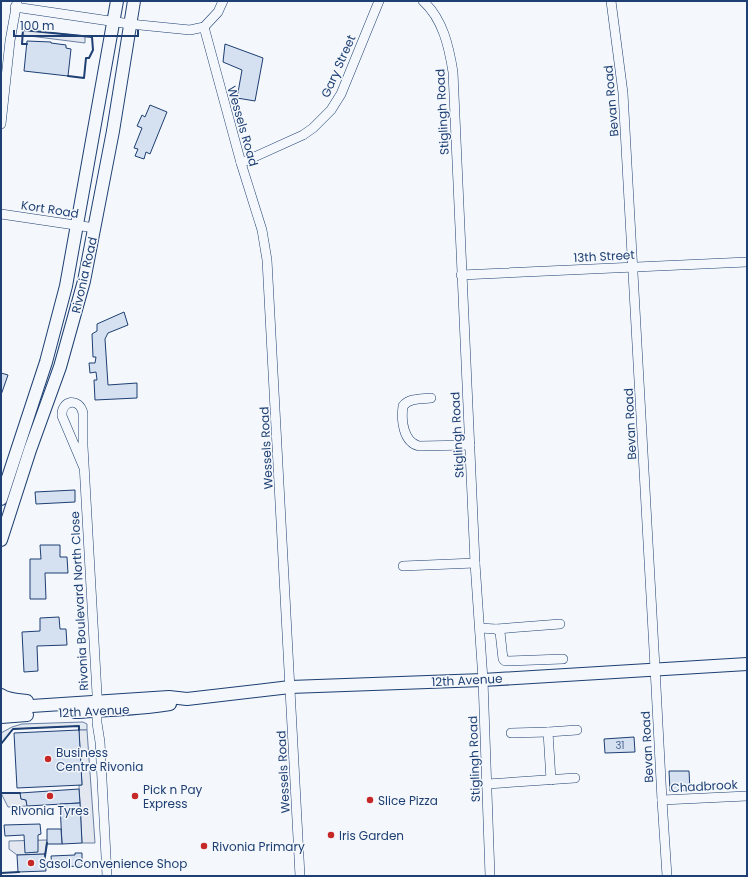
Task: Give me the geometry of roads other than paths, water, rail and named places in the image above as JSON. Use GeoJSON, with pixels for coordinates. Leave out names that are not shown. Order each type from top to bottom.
{"type":"FeatureCollection","features":[{"type":"Feature","properties":{"kind":"main road","name":"Rivonia Road"},"geometry":{"type":"LineString","coordinates":[[1,499],[46,362],[60,313],[78,225],[117,1]]}},
{"type":"Feature","properties":{"kind":"main road","name":"Rivonia Road"},"geometry":{"type":"LineString","coordinates":[[1,540],[30,450],[60,367],[84,281],[113,131],[134,1]]}},
{"type":"Feature","properties":{"kind":"main road","name":"12th Avenue"},"geometry":{"type":"LineString","coordinates":[[1,717],[170,697],[187,699],[290,687],[483,680],[656,668],[747,664]]}},
{"type":"Feature","properties":{"kind":"main road"},"geometry":{"type":"LineString","coordinates":[[1,695],[16,700],[93,706]]}},
{"type":"Feature","properties":{"kind":"main road","name":"12th Avenue"},"geometry":{"type":"LineString","coordinates":[[1,708],[93,706]]}},
{"type":"Feature","properties":{"kind":"main road"},"geometry":{"type":"LineString","coordinates":[[1,722],[17,715]]}},
{"type":"Feature","properties":{"kind":"street"},"geometry":{"type":"LineString","coordinates":[[1,124],[10,41],[16,4],[130,24],[190,30],[204,28],[218,12],[223,1]]}},
{"type":"Feature","properties":{"kind":"street","name":"Gary Street"},"geometry":{"type":"LineString","coordinates":[[241,164],[303,135],[324,118],[331,110],[340,94],[379,1]]}},
{"type":"Feature","properties":{"kind":"street","name":"Stiglingh Road"},"geometry":{"type":"LineString","coordinates":[[423,1],[439,21],[447,43],[451,62],[475,563],[483,680],[490,876]]}},
{"type":"Feature","properties":{"kind":"street","name":"Bevan Road"},"geometry":{"type":"LineString","coordinates":[[611,1],[623,93],[634,267],[667,876]]}},
{"type":"Feature","properties":{"kind":"street","name":"Wessels Road"},"geometry":{"type":"LineString","coordinates":[[204,28],[241,164],[262,230],[267,260],[270,287],[300,876]]}},
{"type":"Feature","properties":{"kind":"street","name":"Kort Road"},"geometry":{"type":"LineString","coordinates":[[1,214],[95,228]]}},
{"type":"Feature","properties":{"kind":"street","name":"13th Street"},"geometry":{"type":"LineString","coordinates":[[461,275],[747,262]]}},
{"type":"Feature","properties":{"kind":"street"},"geometry":{"type":"LineString","coordinates":[[431,398],[412,400],[404,404],[402,408],[404,430],[410,442],[413,445],[419,446],[470,445]]}},
{"type":"Feature","properties":{"kind":"street","name":"Rivonia Boulevard North Close"},"geometry":{"type":"LineString","coordinates":[[84,468],[62,416],[64,407],[71,402],[76,402],[79,404],[82,407],[83,412],[93,706],[100,742],[107,876]]}},
{"type":"Feature","properties":{"kind":"street"},"geometry":{"type":"LineString","coordinates":[[404,566],[475,563]]}},
{"type":"Feature","properties":{"kind":"street"},"geometry":{"type":"LineString","coordinates":[[480,628],[496,629],[560,624]]}},
{"type":"Feature","properties":{"kind":"street"},"geometry":{"type":"LineString","coordinates":[[496,629],[500,632],[505,661],[563,659]]}},
{"type":"Feature","properties":{"kind":"street"},"geometry":{"type":"LineString","coordinates":[[511,733],[577,730]]}},
{"type":"Feature","properties":{"kind":"street"},"geometry":{"type":"LineString","coordinates":[[548,732],[551,780]]}},
{"type":"Feature","properties":{"kind":"street"},"geometry":{"type":"LineString","coordinates":[[487,784],[574,778]]}},
{"type":"Feature","properties":{"kind":"street","name":"Chadbrook"},"geometry":{"type":"LineString","coordinates":[[662,800],[747,796]]}},
{"type":"Feature","properties":{"kind":"place","name":"Business Centre Rivonia"},"geometry":{"type":"Point","coordinates":[48,759]}},
{"type":"Feature","properties":{"kind":"place","name":"RIvonia Tyres"},"geometry":{"type":"Point","coordinates":[50,796]}},
{"type":"Feature","properties":{"kind":"place","name":"Pick n Pay Express"},"geometry":{"type":"Point","coordinates":[135,796]}},
{"type":"Feature","properties":{"kind":"place","name":"Slice Pizza"},"geometry":{"type":"Point","coordinates":[370,800]}},
{"type":"Feature","properties":{"kind":"place","name":"Iris Garden"},"geometry":{"type":"Point","coordinates":[331,835]}},
{"type":"Feature","properties":{"kind":"place","name":"Rivonia Primary"},"geometry":{"type":"Point","coordinates":[204,846]}},
{"type":"Feature","properties":{"kind":"place","name":"Sasol Convenience Shop"},"geometry":{"type":"Point","coordinates":[31,863]}}]}
